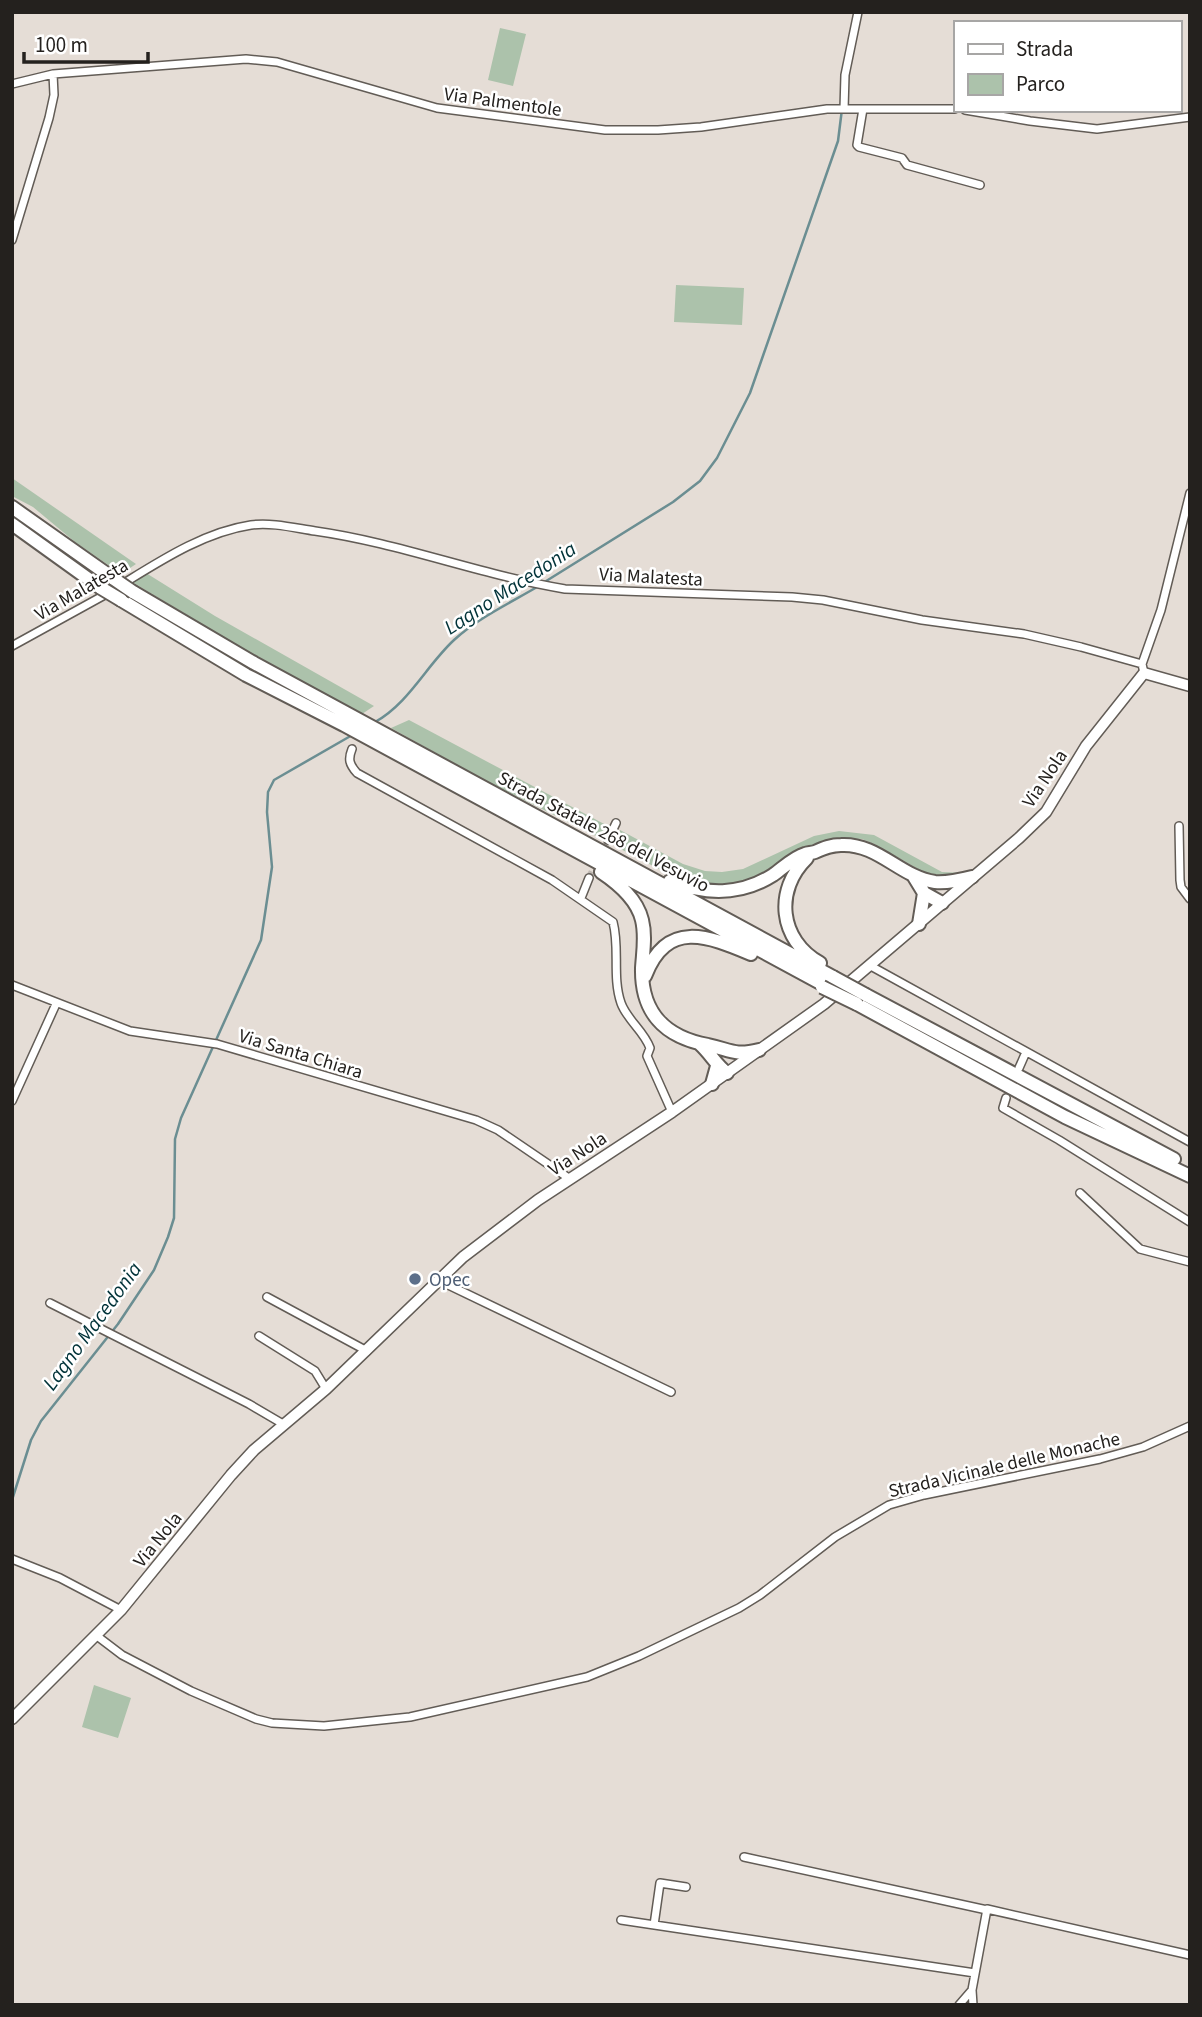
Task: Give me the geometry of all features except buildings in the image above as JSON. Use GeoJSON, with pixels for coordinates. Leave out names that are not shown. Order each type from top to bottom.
{"type":"FeatureCollection","features":[{"type":"Feature","properties":{"kind":"highway","name":"Strada Statale 268 del Vesuvio"},"geometry":{"type":"LineString","coordinates":[[12,507],[133,592],[349,721],[593,847],[829,981]]}},
{"type":"Feature","properties":{"kind":"highway","name":"Strada Statale 268 del Vesuvio"},"geometry":{"type":"LineString","coordinates":[[12,524],[101,588],[246,675],[349,721]]}},
{"type":"Feature","properties":{"kind":"highway","name":"Strada Statale 268 del Vesuvio"},"geometry":{"type":"LineString","coordinates":[[382,739],[503,811],[829,981],[919,1024],[1190,1168]]}},
{"type":"Feature","properties":{"kind":"highway"},"geometry":{"type":"LineString","coordinates":[[503,811],[604,874],[635,902],[645,934],[643,983],[648,1006],[659,1022],[668,1030],[700,1044],[743,1054],[760,1050]]}},
{"type":"Feature","properties":{"kind":"highway"},"geometry":{"type":"LineString","coordinates":[[593,847],[692,890],[712,893],[754,885],[805,854],[838,845],[870,849],[914,875],[934,882],[972,877]]}},
{"type":"Feature","properties":{"kind":"highway"},"geometry":{"type":"LineString","coordinates":[[812,853],[793,874],[786,892],[785,915],[791,935],[829,981]]}},
{"type":"Feature","properties":{"kind":"highway"},"geometry":{"type":"LineString","coordinates":[[914,875],[923,893],[923,911],[919,924]]}},
{"type":"Feature","properties":{"kind":"highway"},"geometry":{"type":"LineString","coordinates":[[934,882],[942,891],[944,902]]}},
{"type":"Feature","properties":{"kind":"highway"},"geometry":{"type":"LineString","coordinates":[[923,893],[944,902]]}},
{"type":"Feature","properties":{"kind":"highway"},"geometry":{"type":"LineString","coordinates":[[643,983],[654,957],[664,946],[682,937],[696,936],[711,938],[829,981]]}},
{"type":"Feature","properties":{"kind":"highway","name":"Strada Statale 268 del Vesuvio"},"geometry":{"type":"LineString","coordinates":[[864,997],[1065,1116],[1190,1176]]}},
{"type":"Feature","properties":{"kind":"highway"},"geometry":{"type":"LineString","coordinates":[[700,1044],[725,1070]]}},
{"type":"Feature","properties":{"kind":"highway"},"geometry":{"type":"LineString","coordinates":[[712,1084],[725,1070],[725,1050]]}},
{"type":"Feature","properties":{"kind":"street"},"geometry":{"type":"LineString","coordinates":[[844,108],[845,75],[858,12]]}},
{"type":"Feature","properties":{"kind":"street","name":"Via Palmentole"},"geometry":{"type":"LineString","coordinates":[[12,84],[53,74],[230,59],[261,59],[327,75],[437,108],[623,131],[701,127],[827,109],[954,109]]}},
{"type":"Feature","properties":{"kind":"street"},"geometry":{"type":"LineString","coordinates":[[12,240],[49,118],[54,95],[53,74]]}},
{"type":"Feature","properties":{"kind":"street"},"geometry":{"type":"LineString","coordinates":[[863,109],[857,145],[859,147],[902,158],[907,165],[980,186]]}},
{"type":"Feature","properties":{"kind":"street"},"geometry":{"type":"LineString","coordinates":[[977,112],[1097,129],[1190,117]]}},
{"type":"Feature","properties":{"kind":"street"},"geometry":{"type":"LineString","coordinates":[[1190,493],[1161,610],[1143,669],[1190,686]]}},
{"type":"Feature","properties":{"kind":"street","name":"Via Malatesta"},"geometry":{"type":"LineString","coordinates":[[12,646],[206,538],[253,524],[286,526],[379,542],[519,580],[565,589],[823,600],[1081,647],[1143,669]]}},
{"type":"Feature","properties":{"kind":"street","name":"Via Nola"},"geometry":{"type":"LineString","coordinates":[[725,1070],[760,1050],[824,1003],[1046,812],[1086,746],[1143,669]]}},
{"type":"Feature","properties":{"kind":"street"},"geometry":{"type":"LineString","coordinates":[[352,749],[349,758],[357,773],[581,898],[613,922],[616,933],[617,990],[622,1007],[647,1040],[650,1048],[647,1056],[672,1112]]}},
{"type":"Feature","properties":{"kind":"street"},"geometry":{"type":"LineString","coordinates":[[608,840],[616,823]]}},
{"type":"Feature","properties":{"kind":"street"},"geometry":{"type":"LineString","coordinates":[[1179,826],[1181,887],[1190,899]]}},
{"type":"Feature","properties":{"kind":"street"},"geometry":{"type":"LineString","coordinates":[[581,898],[589,878]]}},
{"type":"Feature","properties":{"kind":"street"},"geometry":{"type":"LineString","coordinates":[[869,965],[1190,1142]]}},
{"type":"Feature","properties":{"kind":"street","name":"Via Santa Chiara"},"geometry":{"type":"LineString","coordinates":[[12,985],[130,1031],[217,1044],[476,1120],[509,1137],[570,1179]]}},
{"type":"Feature","properties":{"kind":"street"},"geometry":{"type":"LineString","coordinates":[[12,1101],[57,1004]]}},
{"type":"Feature","properties":{"kind":"street"},"geometry":{"type":"LineString","coordinates":[[1019,1068],[1026,1052]]}},
{"type":"Feature","properties":{"kind":"street","name":"Via Nola"},"geometry":{"type":"LineString","coordinates":[[12,1719],[121,1610],[231,1475],[283,1424],[367,1351],[438,1280],[518,1214],[712,1084]]}},
{"type":"Feature","properties":{"kind":"street"},"geometry":{"type":"LineString","coordinates":[[1006,1098],[1003,1108],[1190,1222]]}},
{"type":"Feature","properties":{"kind":"street"},"geometry":{"type":"LineString","coordinates":[[1080,1193],[1140,1249],[1190,1262]]}},
{"type":"Feature","properties":{"kind":"street"},"geometry":{"type":"LineString","coordinates":[[438,1280],[671,1392]]}},
{"type":"Feature","properties":{"kind":"street"},"geometry":{"type":"LineString","coordinates":[[267,1297],[367,1351]]}},
{"type":"Feature","properties":{"kind":"street"},"geometry":{"type":"LineString","coordinates":[[50,1303],[283,1424]]}},
{"type":"Feature","properties":{"kind":"street"},"geometry":{"type":"LineString","coordinates":[[259,1336],[315,1371],[326,1389]]}},
{"type":"Feature","properties":{"kind":"street","name":"Strada Vicinale delle Monache"},"geometry":{"type":"LineString","coordinates":[[97,1636],[122,1655],[191,1691],[256,1719],[272,1723],[324,1727],[410,1717],[587,1677],[639,1657],[739,1608],[835,1537],[889,1505],[944,1490],[1100,1459],[1143,1447],[1190,1426]]}},
{"type":"Feature","properties":{"kind":"street"},"geometry":{"type":"LineString","coordinates":[[12,1559],[60,1578],[121,1610]]}},
{"type":"Feature","properties":{"kind":"street"},"geometry":{"type":"LineString","coordinates":[[744,1857],[1190,1955]]}},
{"type":"Feature","properties":{"kind":"street"},"geometry":{"type":"LineString","coordinates":[[654,1925],[660,1883],[686,1887]]}},
{"type":"Feature","properties":{"kind":"street"},"geometry":{"type":"LineString","coordinates":[[973,2005],[972,1990],[987,1910]]}},
{"type":"Feature","properties":{"kind":"street"},"geometry":{"type":"LineString","coordinates":[[621,1920],[975,1973]]}},
{"type":"Feature","properties":{"kind":"street"},"geometry":{"type":"LineString","coordinates":[[959,2005],[972,1990]]}},
{"type":"Feature","properties":{"kind":"green space"},"geometry":{"type":"Polygon","coordinates":[[[500,28],[526,34],[513,86],[488,80],[500,28]]]}},
{"type":"Feature","properties":{"kind":"green space"},"geometry":{"type":"Polygon","coordinates":[[[676,285],[744,288],[742,325],[674,322],[676,285]]]}},
{"type":"Feature","properties":{"kind":"green space"},"geometry":{"type":"Polygon","coordinates":[[[12,478],[136,564],[121,574],[75,542],[33,507],[12,496],[12,478]]]}},
{"type":"Feature","properties":{"kind":"green space"},"geometry":{"type":"Polygon","coordinates":[[[146,573],[215,616],[374,706],[362,714],[242,648],[132,582],[146,573]]]}},
{"type":"Feature","properties":{"kind":"green space"},"geometry":{"type":"Polygon","coordinates":[[[409,720],[606,825],[600,838],[486,781],[391,728],[409,720]]]}},
{"type":"Feature","properties":{"kind":"green space"},"geometry":{"type":"Polygon","coordinates":[[[620,830],[683,864],[705,871],[743,869],[814,836],[839,831],[874,835],[942,872],[968,873],[943,878],[927,874],[862,839],[840,838],[809,847],[760,878],[716,888],[678,879],[613,845],[620,830]]]}},
{"type":"Feature","properties":{"kind":"green space"},"geometry":{"type":"Polygon","coordinates":[[[94,1685],[131,1698],[118,1738],[82,1727],[94,1685]]]}},
{"type":"Feature","properties":{"kind":"waterway","name":"Lagno Macedonia"},"geometry":{"type":"LineString","coordinates":[[543,583],[673,502],[700,481],[717,458],[750,393],[838,141],[842,109]]}},
{"type":"Feature","properties":{"kind":"waterway","name":"Lagno Macedonia"},"geometry":{"type":"LineString","coordinates":[[375,722],[408,695],[444,650],[463,632],[537,587]]}},
{"type":"Feature","properties":{"kind":"waterway","name":"Lagno Macedonia"},"geometry":{"type":"LineString","coordinates":[[12,1500],[31,1440],[41,1421],[118,1324],[154,1270],[168,1237],[174,1218],[175,1139],[181,1118],[261,940],[272,867],[268,792],[274,780],[354,734]]}},
{"type":"Feature","properties":{"kind":"tunnel"},"geometry":{"type":"LineString","coordinates":[[589,878],[608,840]]}},
{"type":"Feature","properties":{"kind":"place","name":"Opec"},"geometry":{"type":"Point","coordinates":[415,1279]}}]}
